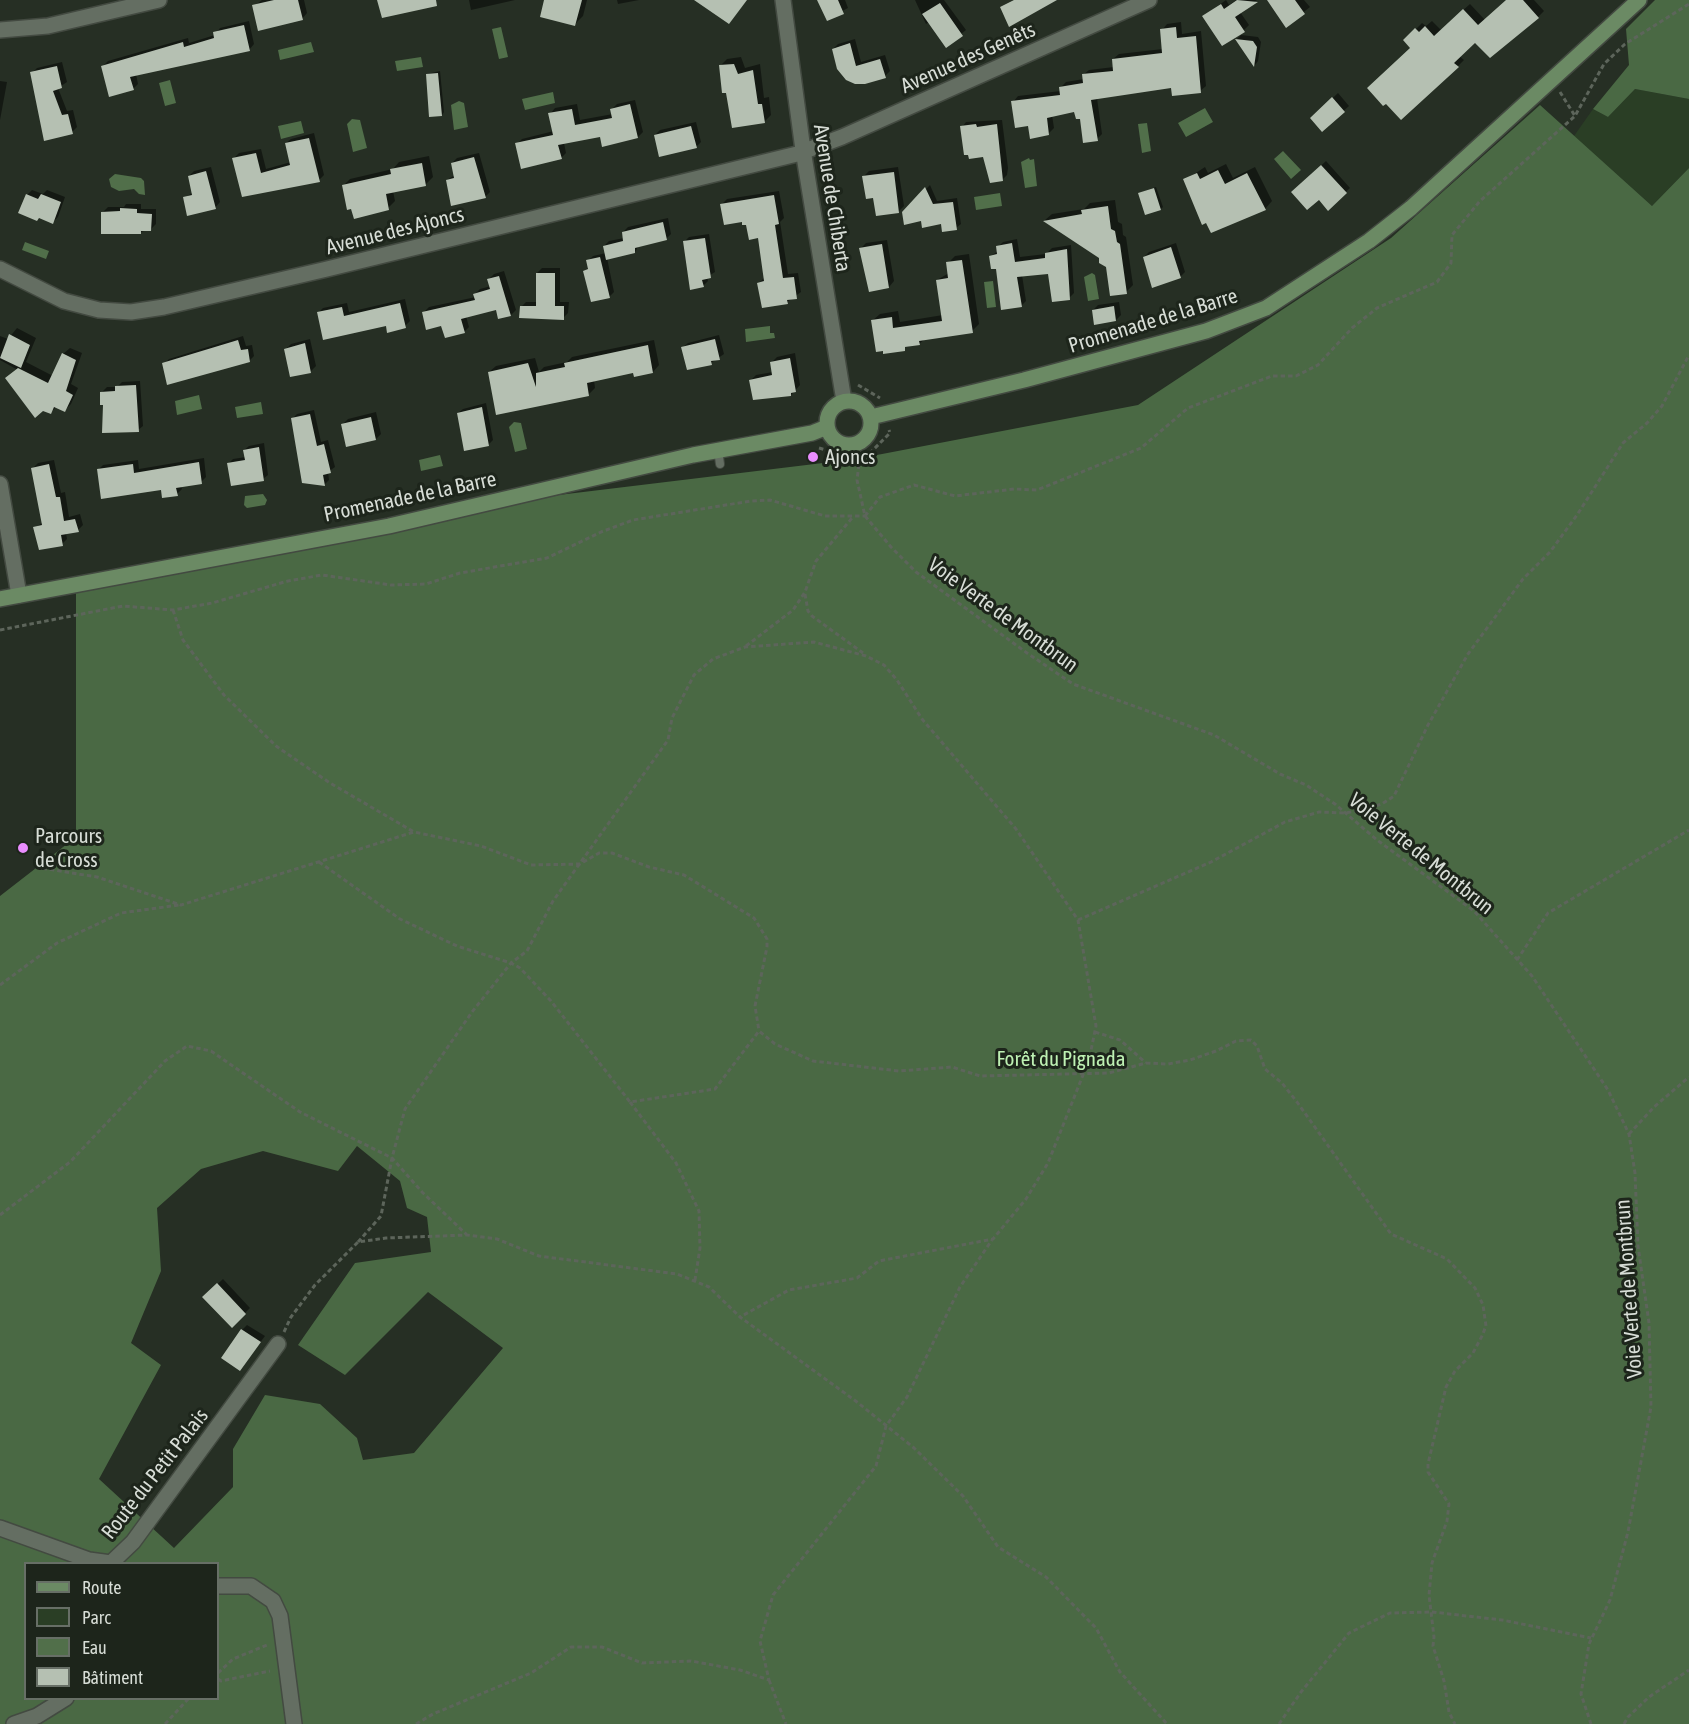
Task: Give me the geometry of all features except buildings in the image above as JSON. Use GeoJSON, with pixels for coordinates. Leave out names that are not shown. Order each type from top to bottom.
{"type":"FeatureCollection","features":[{"type":"Feature","properties":{"kind":"main road","name":"Promenade de la Barre"},"geometry":{"type":"LineString","coordinates":[[871,417],[1024,380],[1195,334],[1266,308],[1369,240],[1411,208],[1639,0]]}},
{"type":"Feature","properties":{"kind":"main road"},"geometry":{"type":"LineString","coordinates":[[844,401],[863,405],[871,417],[869,433],[857,444],[846,445],[836,441],[827,427],[830,411],[844,401]]}},
{"type":"Feature","properties":{"kind":"main road","name":"Promenade de la Barre"},"geometry":{"type":"LineString","coordinates":[[0,599],[389,526],[719,457],[827,427]]}},
{"type":"Feature","properties":{"kind":"street"},"geometry":{"type":"LineString","coordinates":[[0,30],[48,26],[159,0]]}},
{"type":"Feature","properties":{"kind":"street","name":"Avenue de Chiberta"},"geometry":{"type":"LineString","coordinates":[[783,0],[844,401]]}},
{"type":"Feature","properties":{"kind":"street","name":"Avenue des Genêts"},"geometry":{"type":"LineString","coordinates":[[804,150],[842,137],[1149,0]]}},
{"type":"Feature","properties":{"kind":"street","name":"Avenue des Ajoncs"},"geometry":{"type":"LineString","coordinates":[[0,269],[64,301],[99,310],[131,312],[165,307],[762,163],[804,150]]}},
{"type":"Feature","properties":{"kind":"street"},"geometry":{"type":"LineString","coordinates":[[0,484],[19,595]]}},
{"type":"Feature","properties":{"kind":"street","name":"Route du Petit Palais"},"geometry":{"type":"LineString","coordinates":[[112,1562],[133,1542],[278,1344]]}},
{"type":"Feature","properties":{"kind":"street","name":"Route du Petit Palais"},"geometry":{"type":"LineString","coordinates":[[0,1528],[89,1560],[104,1562]]}},
{"type":"Feature","properties":{"kind":"street"},"geometry":{"type":"LineString","coordinates":[[219,1586],[251,1586],[273,1601],[280,1616],[294,1724]]}},
{"type":"Feature","properties":{"kind":"street"},"geometry":{"type":"LineString","coordinates":[[14,1724],[37,1716],[63,1700]]}},
{"type":"Feature","properties":{"kind":"path"},"geometry":{"type":"LineString","coordinates":[[0,630],[123,606],[173,610],[212,603],[288,581],[322,575],[391,585],[426,584],[460,573],[547,558],[601,532],[633,520],[751,501],[770,500],[825,516],[853,517],[865,516],[880,496],[914,485],[955,496],[1014,489],[1037,490],[1141,448],[1188,408],[1272,376],[1296,376],[1318,365],[1352,328],[1377,308],[1437,282],[1451,263],[1452,235],[1480,201],[1575,116],[1604,64],[1625,44],[1689,4]]}},
{"type":"Feature","properties":{"kind":"path"},"geometry":{"type":"LineString","coordinates":[[1552,79],[1575,116]]}},
{"type":"Feature","properties":{"kind":"path"},"geometry":{"type":"LineString","coordinates":[[1078,920],[1211,862],[1285,822],[1319,812],[1346,813],[1382,804],[1394,796],[1428,725],[1468,654],[1523,579],[1550,552],[1577,515],[1623,443],[1662,406],[1689,355]]}},
{"type":"Feature","properties":{"kind":"path"},"geometry":{"type":"LineString","coordinates":[[812,433],[820,449],[856,459],[859,464],[890,433]]}},
{"type":"Feature","properties":{"kind":"path","name":"Voie Verte de Montbrun"},"geometry":{"type":"LineString","coordinates":[[859,464],[857,480],[865,516],[916,572],[1073,684],[1214,735],[1280,774],[1306,785],[1474,911],[1532,976],[1608,1090],[1629,1134],[1635,1173],[1638,1246],[1649,1323],[1651,1407],[1628,1532],[1610,1599],[1591,1638],[1581,1694],[1591,1724]]}},
{"type":"Feature","properties":{"kind":"path"},"geometry":{"type":"LineString","coordinates":[[278,1344],[291,1317],[315,1285],[381,1216],[392,1158],[405,1109],[472,1012],[511,963],[527,951],[553,901],[668,740],[672,718],[694,675],[713,659],[744,647],[793,610],[805,592],[816,561],[853,517]]}},
{"type":"Feature","properties":{"kind":"path"},"geometry":{"type":"LineString","coordinates":[[786,1724],[769,1680],[760,1641],[773,1595],[876,1466],[886,1426],[907,1397],[960,1287],[993,1239],[1026,1199],[1048,1163],[1092,1051],[1095,1032],[1078,920],[1016,830],[922,719],[897,680],[884,665],[866,656],[812,616],[808,611],[805,592]]}},
{"type":"Feature","properties":{"kind":"path"},"geometry":{"type":"LineString","coordinates":[[173,610],[183,640],[224,695],[276,746],[330,783],[414,832],[481,846],[531,865],[580,864],[599,853],[612,853],[649,867],[684,876],[754,918],[767,939],[755,1006],[759,1031],[776,1044],[813,1061],[899,1071],[952,1067],[980,1076],[1016,1073],[1033,1076],[1083,1076],[1109,1073],[1146,1063],[1168,1064],[1190,1060],[1216,1052],[1236,1041],[1251,1040],[1257,1046],[1265,1069],[1282,1083],[1297,1102],[1391,1234],[1447,1259],[1466,1277],[1479,1296],[1486,1326],[1479,1346],[1450,1378],[1446,1387],[1428,1464],[1428,1472],[1449,1504],[1450,1511],[1432,1563],[1429,1595],[1433,1646],[1444,1681],[1449,1712],[1455,1724]]}},
{"type":"Feature","properties":{"kind":"path"},"geometry":{"type":"LineString","coordinates":[[744,647],[814,642],[866,656]]}},
{"type":"Feature","properties":{"kind":"path"},"geometry":{"type":"LineString","coordinates":[[1517,960],[1548,913],[1689,831]]}},
{"type":"Feature","properties":{"kind":"path"},"geometry":{"type":"LineString","coordinates":[[0,985],[57,943],[121,913],[181,905],[414,832]]}},
{"type":"Feature","properties":{"kind":"path"},"geometry":{"type":"LineString","coordinates":[[319,862],[400,919],[457,946],[520,968],[551,1001],[676,1163],[699,1210],[700,1248],[694,1281]]}},
{"type":"Feature","properties":{"kind":"path"},"geometry":{"type":"LineString","coordinates":[[35,867],[97,877],[181,905]]}},
{"type":"Feature","properties":{"kind":"path"},"geometry":{"type":"LineString","coordinates":[[630,1102],[715,1089],[759,1031]]}},
{"type":"Feature","properties":{"kind":"path"},"geometry":{"type":"LineString","coordinates":[[1095,1032],[1120,1040],[1146,1063]]}},
{"type":"Feature","properties":{"kind":"path"},"geometry":{"type":"LineString","coordinates":[[0,1215],[70,1162],[165,1062],[187,1046],[211,1051],[300,1112],[392,1158],[422,1192],[467,1235]]}},
{"type":"Feature","properties":{"kind":"path"},"geometry":{"type":"LineString","coordinates":[[1629,1134],[1654,1107],[1689,1077]]}},
{"type":"Feature","properties":{"kind":"path"},"geometry":{"type":"LineString","coordinates":[[358,1242],[386,1238],[467,1235],[497,1239],[539,1256],[594,1265],[642,1268],[677,1274],[709,1287],[740,1317],[886,1426],[963,1496],[998,1547],[1046,1577],[1096,1628],[1120,1672],[1167,1724]]}},
{"type":"Feature","properties":{"kind":"path"},"geometry":{"type":"LineString","coordinates":[[740,1317],[789,1290],[856,1278],[879,1261],[993,1239]]}},
{"type":"Feature","properties":{"kind":"path"},"geometry":{"type":"LineString","coordinates":[[1280,1724],[1301,1692],[1349,1633],[1390,1613],[1432,1612],[1502,1620],[1591,1638]]}},
{"type":"Feature","properties":{"kind":"path"},"geometry":{"type":"LineString","coordinates":[[219,1672],[233,1659],[254,1648],[283,1641]]}},
{"type":"Feature","properties":{"kind":"path"},"geometry":{"type":"LineString","coordinates":[[416,1724],[531,1673],[571,1647],[602,1647],[642,1663],[691,1661],[740,1670],[769,1680]]}},
{"type":"Feature","properties":{"kind":"path"},"geometry":{"type":"LineString","coordinates":[[219,1679],[221,1681],[235,1679],[286,1666]]}},
{"type":"Feature","properties":{"kind":"path"},"geometry":{"type":"LineString","coordinates":[[1624,1724],[1628,1717],[1649,1697],[1689,1670]]}},
{"type":"Feature","properties":{"kind":"path"},"geometry":{"type":"LineString","coordinates":[[165,1724],[187,1700]]}},
{"type":"Feature","properties":{"kind":"green space"},"geometry":{"type":"Polygon","coordinates":[[[1655,0],[1689,0],[1689,99],[1635,89],[1608,117],[1593,109],[1629,65],[1626,29],[1655,0]]]}},
{"type":"Feature","properties":{"kind":"green space"},"geometry":{"type":"Polygon","coordinates":[[[1635,89],[1689,99],[1689,168],[1652,206],[1574,136],[1593,109],[1608,117],[1635,89]]]}},
{"type":"Feature","properties":{"kind":"green space","name":"Forêt du Pignada"},"geometry":{"type":"Polygon","coordinates":[[[1540,105],[1652,206],[1689,168],[1689,1724],[0,1724],[0,896],[76,837],[76,590],[451,508],[856,459],[1138,405],[1391,238],[1540,105]],[[357,1146],[338,1171],[263,1151],[201,1169],[157,1208],[161,1271],[131,1343],[161,1365],[99,1479],[174,1548],[233,1487],[233,1449],[265,1395],[320,1404],[357,1438],[363,1460],[414,1453],[503,1348],[428,1292],[345,1375],[298,1345],[355,1263],[431,1252],[427,1217],[407,1208],[400,1181],[357,1146]]]}},
{"type":"Feature","properties":{"kind":"water"},"geometry":{"type":"Polygon","coordinates":[[[501,27],[508,57],[499,59],[492,29],[501,27]]]}},
{"type":"Feature","properties":{"kind":"water"},"geometry":{"type":"Polygon","coordinates":[[[311,42],[314,52],[280,60],[278,50],[311,42]]]}},
{"type":"Feature","properties":{"kind":"water"},"geometry":{"type":"Polygon","coordinates":[[[421,57],[423,67],[397,71],[395,61],[421,57]]]}},
{"type":"Feature","properties":{"kind":"water"},"geometry":{"type":"Polygon","coordinates":[[[170,80],[176,103],[165,106],[159,83],[170,80]]]}},
{"type":"Feature","properties":{"kind":"water"},"geometry":{"type":"Polygon","coordinates":[[[553,92],[555,103],[525,110],[522,99],[553,92]]]}},
{"type":"Feature","properties":{"kind":"water"},"geometry":{"type":"Polygon","coordinates":[[[459,101],[464,103],[468,127],[454,130],[451,105],[459,101]]]}},
{"type":"Feature","properties":{"kind":"water"},"geometry":{"type":"Polygon","coordinates":[[[1205,108],[1213,122],[1186,137],[1178,123],[1205,108]]]}},
{"type":"Feature","properties":{"kind":"water"},"geometry":{"type":"Polygon","coordinates":[[[352,119],[360,120],[367,148],[353,152],[347,124],[352,119]]]}},
{"type":"Feature","properties":{"kind":"water"},"geometry":{"type":"Polygon","coordinates":[[[301,121],[304,133],[281,139],[278,126],[301,121]]]}},
{"type":"Feature","properties":{"kind":"water"},"geometry":{"type":"Polygon","coordinates":[[[1147,123],[1151,151],[1142,153],[1138,124],[1147,123]]]}},
{"type":"Feature","properties":{"kind":"water"},"geometry":{"type":"Polygon","coordinates":[[[1283,151],[1301,170],[1291,179],[1274,159],[1283,151]]]}},
{"type":"Feature","properties":{"kind":"water"},"geometry":{"type":"Polygon","coordinates":[[[1029,158],[1034,159],[1037,186],[1025,188],[1021,162],[1029,158]]]}},
{"type":"Feature","properties":{"kind":"water"},"geometry":{"type":"Polygon","coordinates":[[[115,174],[141,178],[144,181],[145,195],[139,194],[134,189],[119,191],[111,187],[109,179],[115,174]]]}},
{"type":"Feature","properties":{"kind":"water"},"geometry":{"type":"Polygon","coordinates":[[[1000,193],[1002,206],[976,210],[974,197],[1000,193]]]}},
{"type":"Feature","properties":{"kind":"water"},"geometry":{"type":"Polygon","coordinates":[[[25,242],[49,251],[46,259],[22,250],[25,242]]]}},
{"type":"Feature","properties":{"kind":"water"},"geometry":{"type":"Polygon","coordinates":[[[1092,273],[1095,275],[1099,299],[1088,301],[1084,277],[1092,273]]]}},
{"type":"Feature","properties":{"kind":"water"},"geometry":{"type":"Polygon","coordinates":[[[993,281],[996,307],[987,308],[984,282],[993,281]]]}},
{"type":"Feature","properties":{"kind":"water"},"geometry":{"type":"Polygon","coordinates":[[[770,326],[770,333],[774,333],[775,338],[746,342],[745,329],[770,326]]]}},
{"type":"Feature","properties":{"kind":"water"},"geometry":{"type":"Polygon","coordinates":[[[199,395],[202,409],[177,415],[175,401],[199,395]]]}},
{"type":"Feature","properties":{"kind":"water"},"geometry":{"type":"Polygon","coordinates":[[[261,402],[263,414],[237,418],[235,407],[261,402]]]}},
{"type":"Feature","properties":{"kind":"water"},"geometry":{"type":"Polygon","coordinates":[[[514,422],[521,423],[527,449],[515,452],[509,427],[514,422]]]}},
{"type":"Feature","properties":{"kind":"water"},"geometry":{"type":"Polygon","coordinates":[[[440,455],[443,466],[421,471],[419,460],[440,455]]]}},
{"type":"Feature","properties":{"kind":"water"},"geometry":{"type":"Polygon","coordinates":[[[263,494],[267,500],[265,505],[247,508],[244,505],[245,496],[263,494]]]}},
{"type":"Feature","properties":{"kind":"place","name":"Ajoncs"},"geometry":{"type":"Point","coordinates":[813,457]}},
{"type":"Feature","properties":{"kind":"place","name":"Parcours de Cross"},"geometry":{"type":"Point","coordinates":[23,848]}}]}
